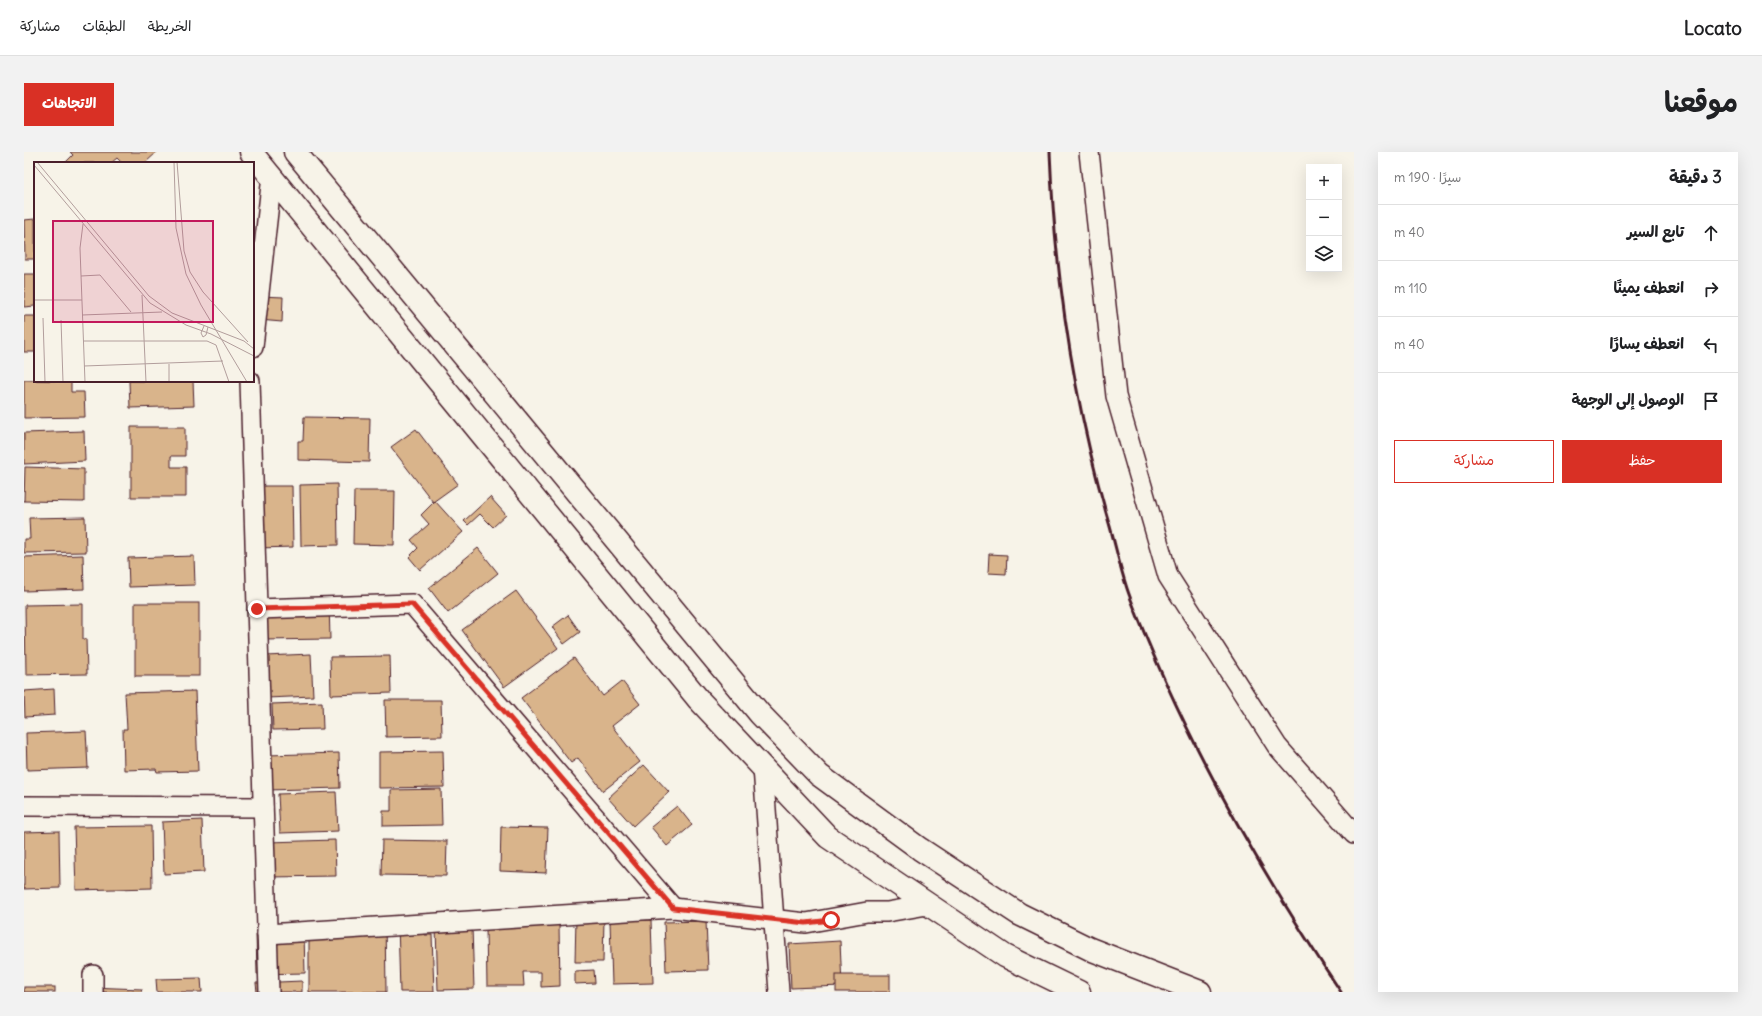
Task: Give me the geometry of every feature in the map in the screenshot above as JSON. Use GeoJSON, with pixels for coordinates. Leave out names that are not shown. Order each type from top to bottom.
{"type":"FeatureCollection","features":[{"type":"Feature","properties":{"kind":"main road"},"geometry":{"type":"LineString","coordinates":[[251,152],[699,700],[828,837],[1005,956],[1079,992]]}},
{"type":"Feature","properties":{"kind":"main road"},"geometry":{"type":"LineString","coordinates":[[295,152],[760,714],[819,775],[920,849],[1019,914],[1090,949],[1200,992]]}},
{"type":"Feature","properties":{"kind":"street"},"geometry":{"type":"LineString","coordinates":[[1089,152],[1116,396],[1168,576],[1277,746],[1354,834]]}},
{"type":"Feature","properties":{"kind":"street"},"geometry":{"type":"LineString","coordinates":[[254,337],[272,176]]}},
{"type":"Feature","properties":{"kind":"street"},"geometry":{"type":"LineString","coordinates":[[250,382],[269,992]]}},
{"type":"Feature","properties":{"kind":"street"},"geometry":{"type":"LineString","coordinates":[[257,609],[412,604],[673,908]]}},
{"type":"Feature","properties":{"kind":"street"},"geometry":{"type":"LineString","coordinates":[[763,767],[779,992]]}},
{"type":"Feature","properties":{"kind":"street"},"geometry":{"type":"LineString","coordinates":[[24,806],[263,807]]}},
{"type":"Feature","properties":{"kind":"street"},"geometry":{"type":"LineString","coordinates":[[267,934],[673,908],[806,923],[867,912],[887,912],[927,905]]}},
{"type":"Feature","properties":{"kind":"building"},"geometry":{"type":"Polygon","coordinates":[[[70,152],[157,152],[146,162],[121,162],[117,158],[112,162],[66,162],[73,155],[70,152]]]}},
{"type":"Feature","properties":{"kind":"building"},"geometry":{"type":"Polygon","coordinates":[[[34,219],[34,259],[25,259],[24,220],[34,219]]]}},
{"type":"Feature","properties":{"kind":"building"},"geometry":{"type":"Polygon","coordinates":[[[24,274],[34,274],[34,306],[24,307],[24,274]]]}},
{"type":"Feature","properties":{"kind":"building"},"geometry":{"type":"Polygon","coordinates":[[[261,296],[283,297],[282,322],[259,320],[261,296]]]}},
{"type":"Feature","properties":{"kind":"building"},"geometry":{"type":"Polygon","coordinates":[[[24,316],[34,316],[34,352],[24,352],[24,316]]]}},
{"type":"Feature","properties":{"kind":"building"},"geometry":{"type":"Polygon","coordinates":[[[24,380],[34,380],[34,382],[71,382],[71,392],[84,392],[85,417],[24,418],[24,380]]]}},
{"type":"Feature","properties":{"kind":"building"},"geometry":{"type":"Polygon","coordinates":[[[129,382],[193,382],[194,406],[130,408],[129,382]]]}},
{"type":"Feature","properties":{"kind":"building"},"geometry":{"type":"Polygon","coordinates":[[[304,417],[370,418],[369,462],[298,460],[298,441],[303,441],[304,417]]]}},
{"type":"Feature","properties":{"kind":"building"},"geometry":{"type":"Polygon","coordinates":[[[131,427],[185,427],[185,456],[171,456],[171,467],[186,467],[186,497],[131,497],[131,427]]]}},
{"type":"Feature","properties":{"kind":"building"},"geometry":{"type":"Polygon","coordinates":[[[416,429],[458,484],[433,502],[391,447],[416,429]]]}},
{"type":"Feature","properties":{"kind":"building"},"geometry":{"type":"Polygon","coordinates":[[[84,431],[85,461],[24,464],[24,433],[84,431]]]}},
{"type":"Feature","properties":{"kind":"building"},"geometry":{"type":"Polygon","coordinates":[[[25,467],[84,469],[84,502],[24,501],[25,467]]]}},
{"type":"Feature","properties":{"kind":"building"},"geometry":{"type":"Polygon","coordinates":[[[337,484],[338,545],[301,546],[300,485],[337,484]]]}},
{"type":"Feature","properties":{"kind":"building"},"geometry":{"type":"Polygon","coordinates":[[[257,486],[292,486],[293,547],[258,548],[257,486]]]}},
{"type":"Feature","properties":{"kind":"building"},"geometry":{"type":"Polygon","coordinates":[[[354,491],[395,491],[394,545],[353,544],[354,491]]]}},
{"type":"Feature","properties":{"kind":"building"},"geometry":{"type":"Polygon","coordinates":[[[490,497],[506,515],[493,527],[480,514],[468,525],[464,521],[490,497]]]}},
{"type":"Feature","properties":{"kind":"building"},"geometry":{"type":"Polygon","coordinates":[[[435,501],[463,532],[420,570],[409,557],[418,548],[411,540],[429,524],[421,515],[435,501]]]}},
{"type":"Feature","properties":{"kind":"building"},"geometry":{"type":"Polygon","coordinates":[[[85,517],[86,552],[24,553],[24,539],[30,539],[29,518],[85,517]]]}},
{"type":"Feature","properties":{"kind":"building"},"geometry":{"type":"Polygon","coordinates":[[[478,548],[498,573],[448,613],[429,588],[478,548]]]}},
{"type":"Feature","properties":{"kind":"building"},"geometry":{"type":"Polygon","coordinates":[[[989,554],[1007,555],[1006,574],[988,573],[989,554]]]}},
{"type":"Feature","properties":{"kind":"building"},"geometry":{"type":"Polygon","coordinates":[[[83,555],[84,589],[24,591],[24,557],[83,555]]]}},
{"type":"Feature","properties":{"kind":"building"},"geometry":{"type":"Polygon","coordinates":[[[194,556],[195,585],[129,587],[128,558],[194,556]]]}},
{"type":"Feature","properties":{"kind":"building"},"geometry":{"type":"Polygon","coordinates":[[[516,591],[558,648],[504,687],[462,630],[516,591]]]}},
{"type":"Feature","properties":{"kind":"building"},"geometry":{"type":"Polygon","coordinates":[[[329,602],[330,639],[263,640],[262,604],[329,602]]]}},
{"type":"Feature","properties":{"kind":"building"},"geometry":{"type":"Polygon","coordinates":[[[135,603],[199,603],[199,676],[135,676],[135,603]]]}},
{"type":"Feature","properties":{"kind":"building"},"geometry":{"type":"Polygon","coordinates":[[[83,604],[83,639],[86,639],[87,674],[26,675],[25,605],[83,604]]]}},
{"type":"Feature","properties":{"kind":"building"},"geometry":{"type":"Polygon","coordinates":[[[568,615],[580,632],[564,644],[552,627],[568,615]]]}},
{"type":"Feature","properties":{"kind":"building"},"geometry":{"type":"Polygon","coordinates":[[[311,654],[313,696],[267,698],[265,656],[311,654]]]}},
{"type":"Feature","properties":{"kind":"building"},"geometry":{"type":"Polygon","coordinates":[[[390,656],[391,693],[331,695],[330,657],[390,656]]]}},
{"type":"Feature","properties":{"kind":"building"},"geometry":{"type":"Polygon","coordinates":[[[574,658],[603,696],[622,681],[640,704],[612,726],[640,762],[603,791],[578,758],[571,763],[521,698],[574,658]]]}},
{"type":"Feature","properties":{"kind":"building"},"geometry":{"type":"Polygon","coordinates":[[[54,689],[55,715],[25,717],[24,691],[54,689]]]}},
{"type":"Feature","properties":{"kind":"building"},"geometry":{"type":"Polygon","coordinates":[[[195,691],[198,771],[157,772],[156,769],[124,770],[123,729],[127,729],[125,693],[195,691]]]}},
{"type":"Feature","properties":{"kind":"building"},"geometry":{"type":"Polygon","coordinates":[[[385,700],[441,700],[442,736],[386,737],[385,700]]]}},
{"type":"Feature","properties":{"kind":"building"},"geometry":{"type":"Polygon","coordinates":[[[322,702],[323,729],[273,730],[272,704],[322,702]]]}},
{"type":"Feature","properties":{"kind":"building"},"geometry":{"type":"Polygon","coordinates":[[[86,731],[88,768],[27,770],[26,733],[86,731]]]}},
{"type":"Feature","properties":{"kind":"building"},"geometry":{"type":"Polygon","coordinates":[[[443,751],[444,787],[379,788],[379,752],[443,751]]]}},
{"type":"Feature","properties":{"kind":"building"},"geometry":{"type":"Polygon","coordinates":[[[339,753],[340,788],[268,790],[267,755],[339,753]]]}},
{"type":"Feature","properties":{"kind":"building"},"geometry":{"type":"Polygon","coordinates":[[[644,765],[669,792],[633,826],[608,798],[644,765]]]}},
{"type":"Feature","properties":{"kind":"building"},"geometry":{"type":"Polygon","coordinates":[[[441,789],[442,825],[383,826],[383,811],[391,811],[391,790],[441,789]]]}},
{"type":"Feature","properties":{"kind":"building"},"geometry":{"type":"Polygon","coordinates":[[[336,792],[338,831],[280,833],[278,794],[336,792]]]}},
{"type":"Feature","properties":{"kind":"building"},"geometry":{"type":"Polygon","coordinates":[[[677,806],[692,825],[667,846],[651,827],[677,806]]]}},
{"type":"Feature","properties":{"kind":"building"},"geometry":{"type":"Polygon","coordinates":[[[202,820],[204,872],[164,874],[162,822],[202,820]]]}},
{"type":"Feature","properties":{"kind":"building"},"geometry":{"type":"Polygon","coordinates":[[[151,826],[152,888],[76,890],[74,827],[151,826]]]}},
{"type":"Feature","properties":{"kind":"building"},"geometry":{"type":"Polygon","coordinates":[[[501,827],[548,828],[546,873],[500,871],[501,827]]]}},
{"type":"Feature","properties":{"kind":"building"},"geometry":{"type":"Polygon","coordinates":[[[59,831],[60,888],[24,889],[24,832],[59,831]]]}},
{"type":"Feature","properties":{"kind":"building"},"geometry":{"type":"Polygon","coordinates":[[[335,840],[336,876],[269,877],[268,842],[335,840]]]}},
{"type":"Feature","properties":{"kind":"building"},"geometry":{"type":"Polygon","coordinates":[[[382,840],[447,841],[446,876],[381,875],[382,840]]]}},
{"type":"Feature","properties":{"kind":"building"},"geometry":{"type":"Polygon","coordinates":[[[576,918],[604,919],[603,962],[575,962],[576,918]]]}},
{"type":"Feature","properties":{"kind":"building"},"geometry":{"type":"Polygon","coordinates":[[[385,919],[386,992],[309,992],[309,929],[385,919]]]}},
{"type":"Feature","properties":{"kind":"building"},"geometry":{"type":"Polygon","coordinates":[[[651,920],[653,983],[612,984],[610,921],[651,920]]]}},
{"type":"Feature","properties":{"kind":"building"},"geometry":{"type":"Polygon","coordinates":[[[706,921],[708,970],[666,971],[664,922],[706,921]]]}},
{"type":"Feature","properties":{"kind":"building"},"geometry":{"type":"Polygon","coordinates":[[[424,922],[425,935],[432,935],[434,992],[400,992],[398,923],[424,922]]]}},
{"type":"Feature","properties":{"kind":"building"},"geometry":{"type":"Polygon","coordinates":[[[559,925],[560,986],[541,987],[541,972],[523,972],[524,986],[487,986],[486,927],[559,925]]]}},
{"type":"Feature","properties":{"kind":"building"},"geometry":{"type":"Polygon","coordinates":[[[472,927],[474,989],[438,990],[436,928],[472,927]]]}},
{"type":"Feature","properties":{"kind":"building"},"geometry":{"type":"Polygon","coordinates":[[[304,933],[305,973],[257,974],[256,934],[304,933]]]}},
{"type":"Feature","properties":{"kind":"building"},"geometry":{"type":"Polygon","coordinates":[[[840,941],[842,986],[791,988],[789,944],[840,941]]]}},
{"type":"Feature","properties":{"kind":"building"},"geometry":{"type":"Polygon","coordinates":[[[594,970],[595,983],[575,984],[575,971],[594,970]]]}},
{"type":"Feature","properties":{"kind":"building"},"geometry":{"type":"Polygon","coordinates":[[[836,975],[890,975],[890,992],[836,992],[836,975]]]}},
{"type":"Feature","properties":{"kind":"building"},"geometry":{"type":"Polygon","coordinates":[[[201,978],[202,992],[157,992],[156,979],[201,978]]]}},
{"type":"Feature","properties":{"kind":"building"},"geometry":{"type":"Polygon","coordinates":[[[302,981],[302,992],[257,992],[256,983],[302,981]]]}},
{"type":"Feature","properties":{"kind":"building"},"geometry":{"type":"Polygon","coordinates":[[[24,987],[55,987],[55,992],[24,992],[24,987]]]}},
{"type":"Feature","properties":{"kind":"building"},"geometry":{"type":"Polygon","coordinates":[[[89,987],[142,989],[141,992],[89,992],[89,987]]]}},
{"type":"Feature","properties":{"kind":"railway"},"geometry":{"type":"LineString","coordinates":[[1050,152],[1056,246],[1068,339],[1076,386],[1097,478],[1130,597],[1174,700],[1224,800],[1280,898],[1341,992]]}},
{"type":"Feature","properties":{"kind":"route"},"geometry":{"type":"LineString","coordinates":[[257,609],[412,604],[673,908],[806,923],[831,920]]}}]}
